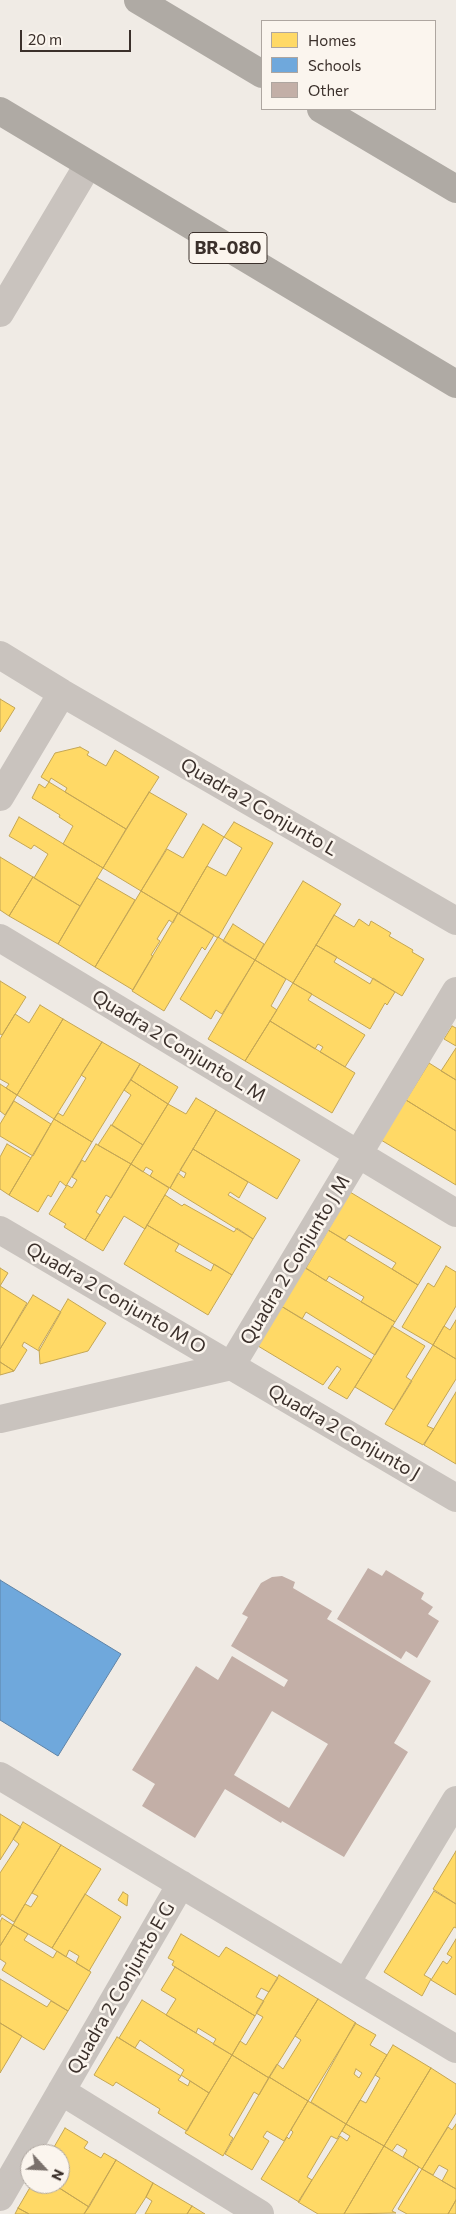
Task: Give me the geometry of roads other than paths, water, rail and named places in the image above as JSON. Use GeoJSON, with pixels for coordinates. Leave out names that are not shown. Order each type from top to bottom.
{"type":"FeatureCollection","features":[{"type":"Feature","properties":{"kind":"highway"},"geometry":{"type":"LineString","coordinates":[[138,0],[261,73]]}},
{"type":"Feature","properties":{"kind":"highway"},"geometry":{"type":"LineString","coordinates":[[324,110],[456,189]]}},
{"type":"Feature","properties":{"kind":"highway","name":"BR-080"},"geometry":{"type":"LineString","coordinates":[[0,111],[456,384]]}},
{"type":"Feature","properties":{"kind":"street"},"geometry":{"type":"LineString","coordinates":[[0,314],[88,164]]}},
{"type":"Feature","properties":{"kind":"street","name":"Quadra 2 Conjunto L"},"geometry":{"type":"LineString","coordinates":[[0,654],[62,693],[456,921]]}},
{"type":"Feature","properties":{"kind":"street"},"geometry":{"type":"LineString","coordinates":[[0,797],[62,693]]}},
{"type":"Feature","properties":{"kind":"street","name":"Quadra 2 Conjunto L M"},"geometry":{"type":"LineString","coordinates":[[0,938],[456,1213]]}},
{"type":"Feature","properties":{"kind":"street","name":"Quadra 2 Conjunto J M"},"geometry":{"type":"LineString","coordinates":[[231,1366],[456,991]]}},
{"type":"Feature","properties":{"kind":"street","name":"Quadra 2 Conjunto M O"},"geometry":{"type":"LineString","coordinates":[[0,1230],[231,1366]]}},
{"type":"Feature","properties":{"kind":"street"},"geometry":{"type":"LineString","coordinates":[[0,1419],[231,1366]]}},
{"type":"Feature","properties":{"kind":"street","name":"Quadra 2 Conjunto J"},"geometry":{"type":"LineString","coordinates":[[231,1366],[456,1498]]}},
{"type":"Feature","properties":{"kind":"street"},"geometry":{"type":"LineString","coordinates":[[0,1776],[456,2049]]}},
{"type":"Feature","properties":{"kind":"street"},"geometry":{"type":"LineString","coordinates":[[346,1983],[456,1800]]}},
{"type":"Feature","properties":{"kind":"street","name":"Quadra 2 Conjunto E G"},"geometry":{"type":"LineString","coordinates":[[0,2197],[181,1884]]}},
{"type":"Feature","properties":{"kind":"street"},"geometry":{"type":"LineString","coordinates":[[62,2091],[260,2214]]}}]}
